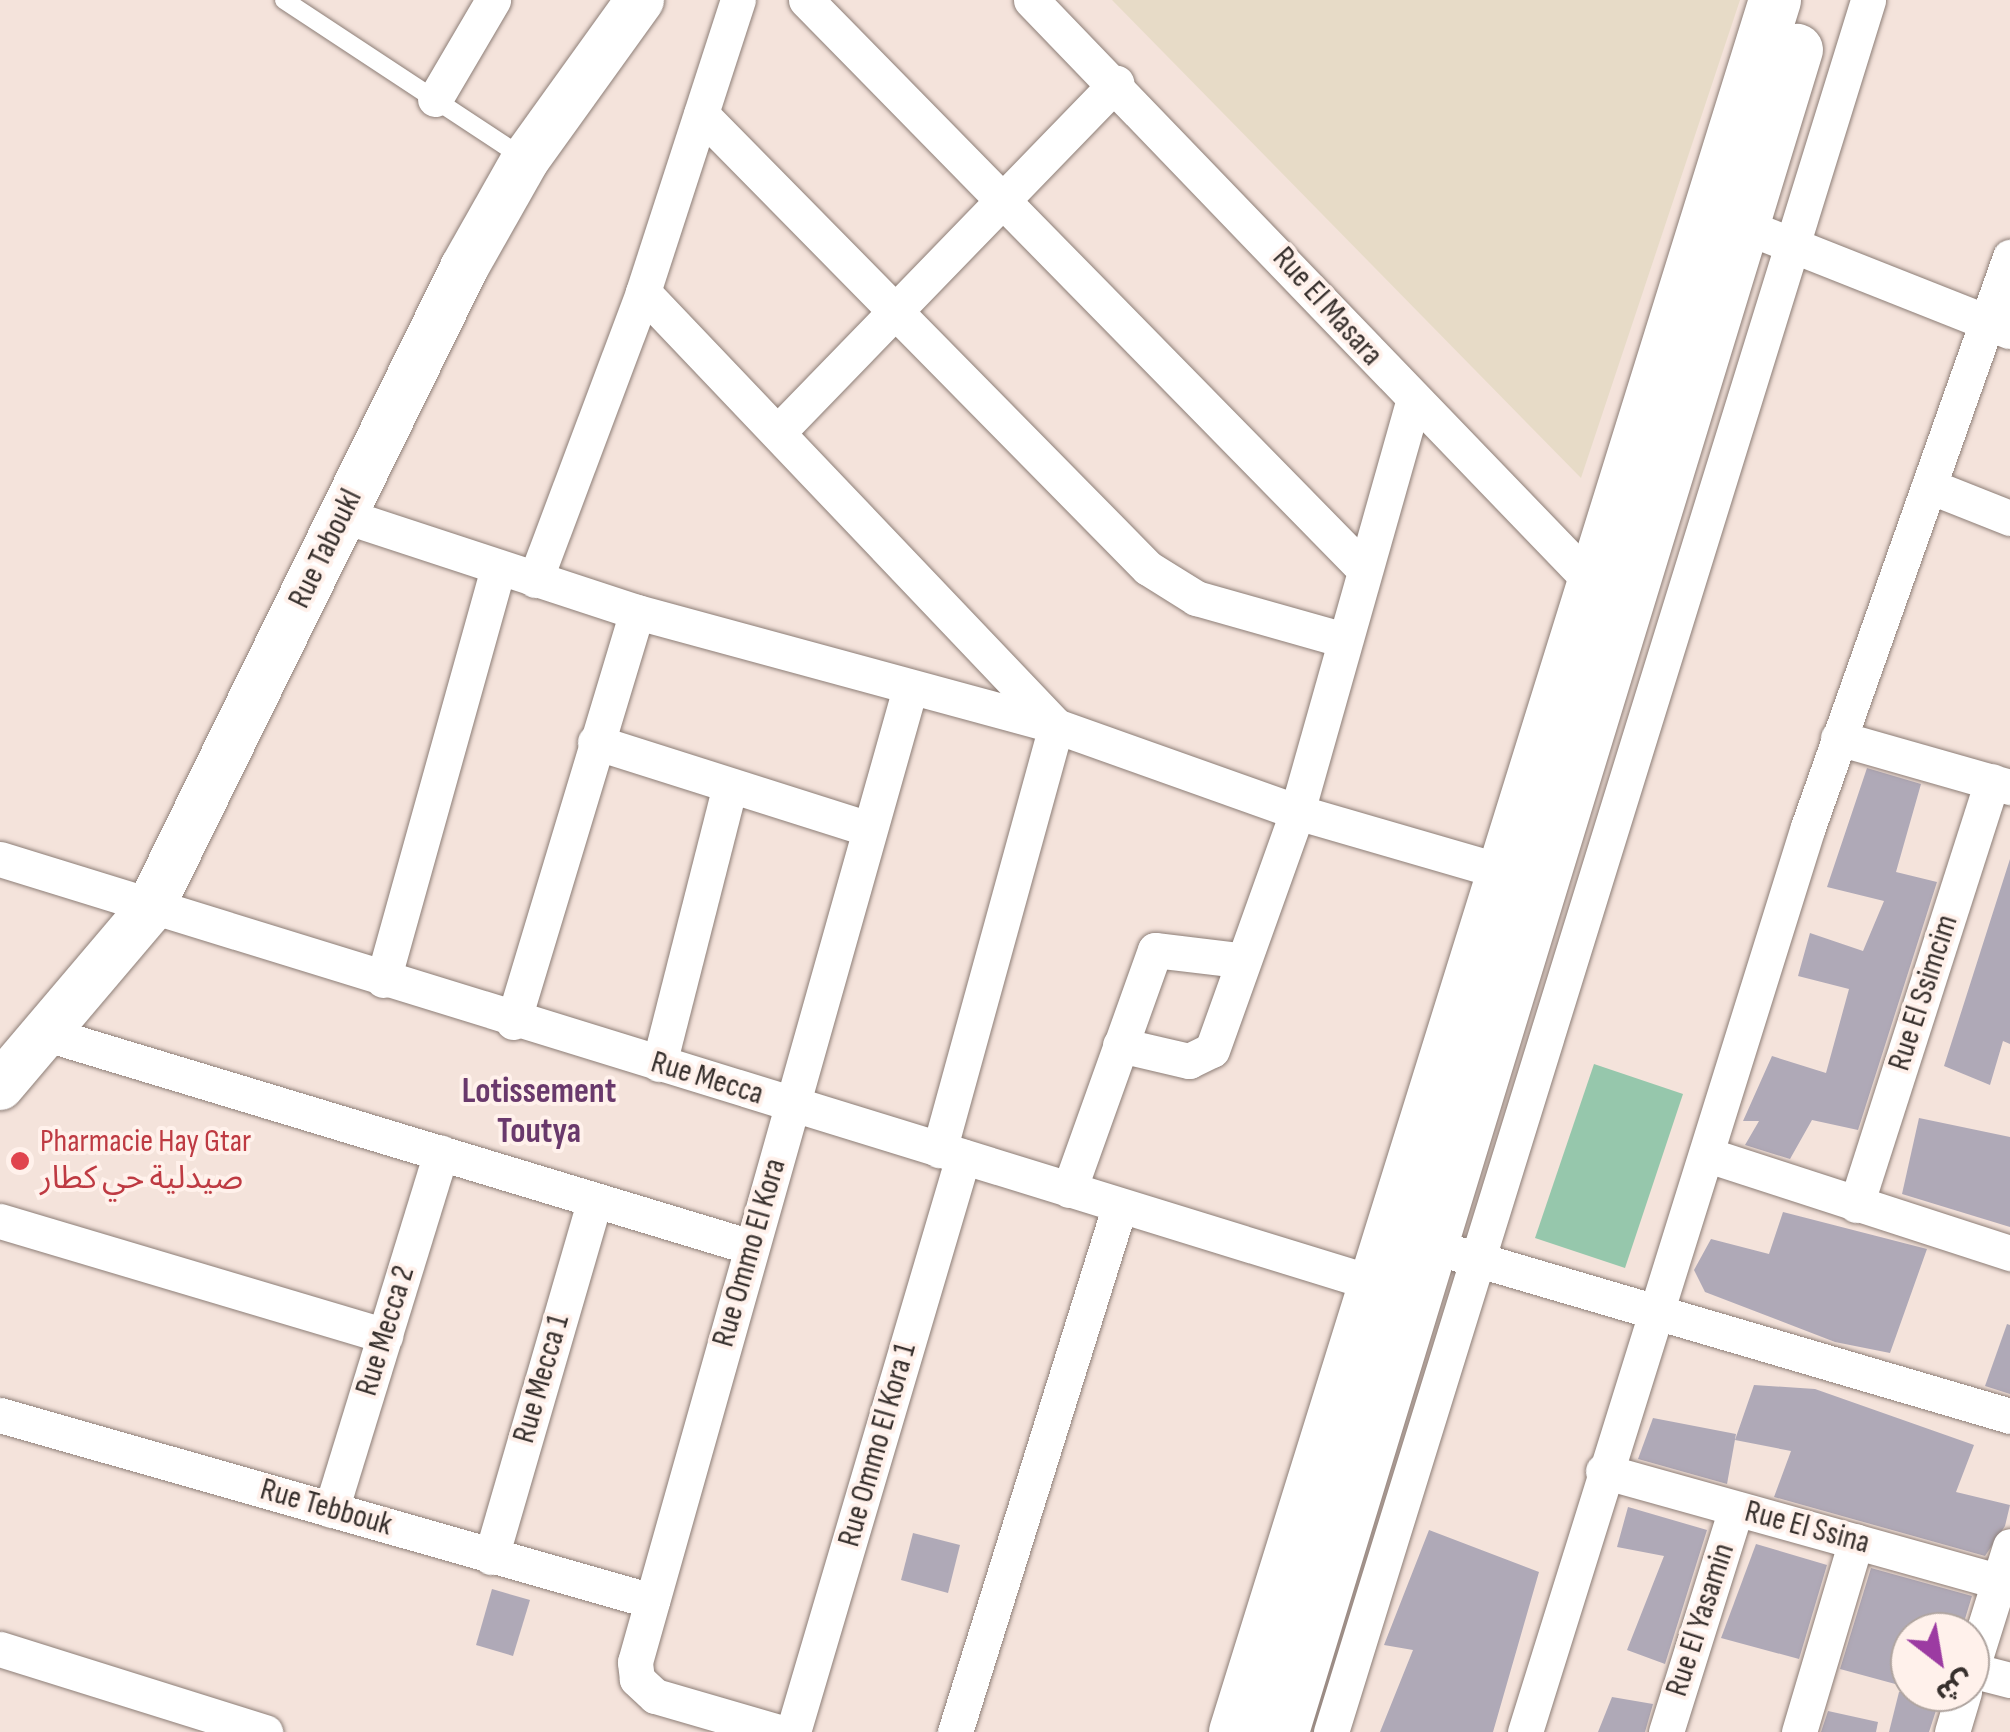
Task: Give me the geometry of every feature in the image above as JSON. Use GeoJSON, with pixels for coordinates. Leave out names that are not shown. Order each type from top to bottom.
{"type":"FeatureCollection","features":[{"type":"Feature","properties":{"kind":"main road"},"geometry":{"type":"LineString","coordinates":[[1283,1732],[1396,1290],[1609,598],[1775,0]]}},
{"type":"Feature","properties":{"kind":"main road"},"geometry":{"type":"LineString","coordinates":[[1411,1240],[1504,872],[1609,598],[1744,226],[1812,0]]}},
{"type":"Feature","properties":{"kind":"main road"},"geometry":{"type":"LineString","coordinates":[[1235,1732],[1396,1290]]}},
{"type":"Feature","properties":{"kind":"street"},"geometry":{"type":"LineString","coordinates":[[435,100],[493,0]]}},
{"type":"Feature","properties":{"kind":"street","name":"Rue Taboukl"},"geometry":{"type":"LineString","coordinates":[[0,1086],[50,1035],[149,910],[342,515],[526,160],[640,0]]}},
{"type":"Feature","properties":{"kind":"street"},"geometry":{"type":"LineString","coordinates":[[535,580],[643,292],[738,0]]}},
{"type":"Feature","properties":{"kind":"street"},"geometry":{"type":"LineString","coordinates":[[806,0],[1009,198],[1362,567]]}},
{"type":"Feature","properties":{"kind":"street","name":"Rue El Masara"},"geometry":{"type":"LineString","coordinates":[[1031,0],[1116,83],[1413,402],[1609,598]]}},
{"type":"Feature","properties":{"kind":"street"},"geometry":{"type":"LineString","coordinates":[[1331,1732],[1485,1256],[1868,0]]}},
{"type":"Feature","properties":{"kind":"street"},"geometry":{"type":"LineString","coordinates":[[781,430],[1116,83]]}},
{"type":"Feature","properties":{"kind":"street"},"geometry":{"type":"LineString","coordinates":[[701,114],[1170,585],[1341,639]]}},
{"type":"Feature","properties":{"kind":"street"},"geometry":{"type":"LineString","coordinates":[[1744,226],[2000,327]]}},
{"type":"Feature","properties":{"kind":"street"},"geometry":{"type":"LineString","coordinates":[[1525,1732],[1603,1472],[1708,1155],[1838,738],[1929,486],[2000,327],[2010,257]]}},
{"type":"Feature","properties":{"kind":"street"},"geometry":{"type":"LineString","coordinates":[[643,292],[781,430],[1056,726]]}},
{"type":"Feature","properties":{"kind":"street"},"geometry":{"type":"LineString","coordinates":[[1120,1044],[1189,1061],[1206,1056],[1297,812],[1341,639],[1413,402]]}},
{"type":"Feature","properties":{"kind":"street"},"geometry":{"type":"LineString","coordinates":[[1929,486],[2010,518]]}},
{"type":"Feature","properties":{"kind":"street"},"geometry":{"type":"LineString","coordinates":[[342,515],[636,612],[1056,726],[1297,812],[1504,872]]}},
{"type":"Feature","properties":{"kind":"street"},"geometry":{"type":"LineString","coordinates":[[383,980],[498,569]]}},
{"type":"Feature","properties":{"kind":"street"},"geometry":{"type":"LineString","coordinates":[[513,1022],[636,612]]}},
{"type":"Feature","properties":{"kind":"street","name":"Rue Ommo El Kora"},"geometry":{"type":"LineString","coordinates":[[779,1732],[655,1696],[636,1679],[635,1662],[910,688]]}},
{"type":"Feature","properties":{"kind":"street","name":"Rue Ommo El Kora 1"},"geometry":{"type":"LineString","coordinates":[[794,1732],[951,1154],[1056,726]]}},
{"type":"Feature","properties":{"kind":"street"},"geometry":{"type":"LineString","coordinates":[[1838,738],[2001,784]]}},
{"type":"Feature","properties":{"kind":"street"},"geometry":{"type":"LineString","coordinates":[[595,742],[870,829]]}},
{"type":"Feature","properties":{"kind":"street","name":"Rue El Ssimcim"},"geometry":{"type":"LineString","coordinates":[[1856,1205],[2001,784]]}},
{"type":"Feature","properties":{"kind":"street"},"geometry":{"type":"LineString","coordinates":[[659,1064],[730,786]]}},
{"type":"Feature","properties":{"kind":"street","name":"Rue Mecca"},"geometry":{"type":"LineString","coordinates":[[0,860],[149,910],[1396,1290]]}},
{"type":"Feature","properties":{"kind":"street"},"geometry":{"type":"LineString","coordinates":[[1069,1190],[1154,950],[1239,960]]}},
{"type":"Feature","properties":{"kind":"street"},"geometry":{"type":"LineString","coordinates":[[50,1035],[751,1247]]}},
{"type":"Feature","properties":{"kind":"street","name":"Rue Mecca 2"},"geometry":{"type":"LineString","coordinates":[[331,1510],[441,1154]]}},
{"type":"Feature","properties":{"kind":"street"},"geometry":{"type":"LineString","coordinates":[[1708,1155],[2010,1253]]}},
{"type":"Feature","properties":{"kind":"street","name":"Rue Mecca 1"},"geometry":{"type":"LineString","coordinates":[[491,1557],[594,1202]]}},
{"type":"Feature","properties":{"kind":"street"},"geometry":{"type":"LineString","coordinates":[[955,1732],[1120,1206]]}},
{"type":"Feature","properties":{"kind":"street"},"geometry":{"type":"LineString","coordinates":[[0,1221],[385,1336]]}},
{"type":"Feature","properties":{"kind":"street"},"geometry":{"type":"LineString","coordinates":[[1411,1240],[1485,1256],[2010,1416]]}},
{"type":"Feature","properties":{"kind":"street","name":"Rue Tebbouk"},"geometry":{"type":"LineString","coordinates":[[0,1415],[652,1601]]}},
{"type":"Feature","properties":{"kind":"street","name":"Rue El Ssina"},"geometry":{"type":"LineString","coordinates":[[1603,1472],[2004,1583]]}},
{"type":"Feature","properties":{"kind":"street","name":"Rue El Yasamin"},"geometry":{"type":"LineString","coordinates":[[1666,1732],[1736,1508]]}},
{"type":"Feature","properties":{"kind":"street"},"geometry":{"type":"LineString","coordinates":[[1799,1732],[1856,1542]]}},
{"type":"Feature","properties":{"kind":"street"},"geometry":{"type":"LineString","coordinates":[[1990,1620],[2004,1583],[2010,1546]]}},
{"type":"Feature","properties":{"kind":"street"},"geometry":{"type":"LineString","coordinates":[[0,1649],[259,1731]]}},
{"type":"Feature","properties":{"kind":"lane"},"geometry":{"type":"LineString","coordinates":[[284,0],[526,160]]}},
{"type":"Feature","properties":{"kind":"shaded area"},"geometry":{"type":"Polygon","coordinates":[[[1112,0],[1740,0],[1581,478],[1112,0]]]}},
{"type":"Feature","properties":{"kind":"green space"},"geometry":{"type":"Polygon","coordinates":[[[1594,1064],[1683,1094],[1625,1268],[1535,1238],[1594,1064]]]}},
{"type":"Feature","properties":{"kind":"building"},"geometry":{"type":"Polygon","coordinates":[[[1867,768],[1921,784],[1896,872],[1937,882],[1858,1130],[1812,1120],[1790,1159],[1745,1145],[1759,1121],[1743,1121],[1772,1056],[1826,1073],[1849,989],[1798,976],[1810,933],[1863,951],[1884,901],[1827,887],[1867,768]]]}},
{"type":"Feature","properties":{"kind":"building"},"geometry":{"type":"Polygon","coordinates":[[[2010,859],[2010,1044],[2003,1041],[1990,1085],[1944,1066],[2010,859]]]}},
{"type":"Feature","properties":{"kind":"building"},"geometry":{"type":"Polygon","coordinates":[[[1919,1118],[2010,1137],[2010,1227],[1902,1194],[1919,1118]]]}},
{"type":"Feature","properties":{"kind":"building"},"geometry":{"type":"Polygon","coordinates":[[[1783,1212],[1927,1249],[1890,1353],[1835,1342],[1705,1292],[1694,1270],[1711,1239],[1769,1254],[1783,1212]]]}},
{"type":"Feature","properties":{"kind":"building"},"geometry":{"type":"Polygon","coordinates":[[[2007,1324],[2010,1325],[2010,1394],[1985,1386],[2007,1324]]]}},
{"type":"Feature","properties":{"kind":"building"},"geometry":{"type":"Polygon","coordinates":[[[1754,1385],[1815,1389],[1974,1445],[1956,1492],[2010,1505],[2005,1526],[1985,1556],[1774,1497],[1791,1451],[1735,1440],[1754,1385]]]}},
{"type":"Feature","properties":{"kind":"building"},"geometry":{"type":"Polygon","coordinates":[[[1653,1418],[1736,1434],[1727,1484],[1638,1459],[1653,1418]]]}},
{"type":"Feature","properties":{"kind":"building"},"geometry":{"type":"Polygon","coordinates":[[[1628,1507],[1707,1530],[1665,1664],[1627,1650],[1664,1556],[1617,1547],[1628,1507]]]}},
{"type":"Feature","properties":{"kind":"building"},"geometry":{"type":"Polygon","coordinates":[[[1429,1530],[1539,1572],[1493,1732],[1380,1732],[1413,1650],[1384,1645],[1429,1530]]]}},
{"type":"Feature","properties":{"kind":"building"},"geometry":{"type":"Polygon","coordinates":[[[913,1533],[960,1545],[948,1593],[901,1580],[913,1533]]]}},
{"type":"Feature","properties":{"kind":"building"},"geometry":{"type":"Polygon","coordinates":[[[1756,1544],[1827,1565],[1799,1659],[1721,1638],[1756,1544]]]}},
{"type":"Feature","properties":{"kind":"building"},"geometry":{"type":"Polygon","coordinates":[[[1871,1568],[1972,1596],[1967,1612],[1890,1612],[1890,1683],[1840,1669],[1871,1568]]]}},
{"type":"Feature","properties":{"kind":"building"},"geometry":{"type":"Polygon","coordinates":[[[492,1589],[530,1600],[513,1656],[476,1645],[492,1589]]]}},
{"type":"Feature","properties":{"kind":"building"},"geometry":{"type":"Polygon","coordinates":[[[1612,1697],[1653,1704],[1645,1732],[1598,1732],[1612,1697]]]}},
{"type":"Feature","properties":{"kind":"building"},"geometry":{"type":"Polygon","coordinates":[[[1828,1711],[1878,1722],[1876,1732],[1821,1732],[1828,1711]]]}},
{"type":"Feature","properties":{"kind":"building"},"geometry":{"type":"Polygon","coordinates":[[[1894,1712],[1936,1712],[1929,1732],[1889,1732],[1894,1712]]]}},
{"type":"Feature","properties":{"kind":"place","name":"Pharmacie Hay Gtar صيدلية حي كطار"},"geometry":{"type":"Point","coordinates":[20,1161]}},
{"type":"Feature","properties":{"kind":"district","name":"Lotissement Toutya"},"geometry":{"type":"Point","coordinates":[539,1112]}}]}
